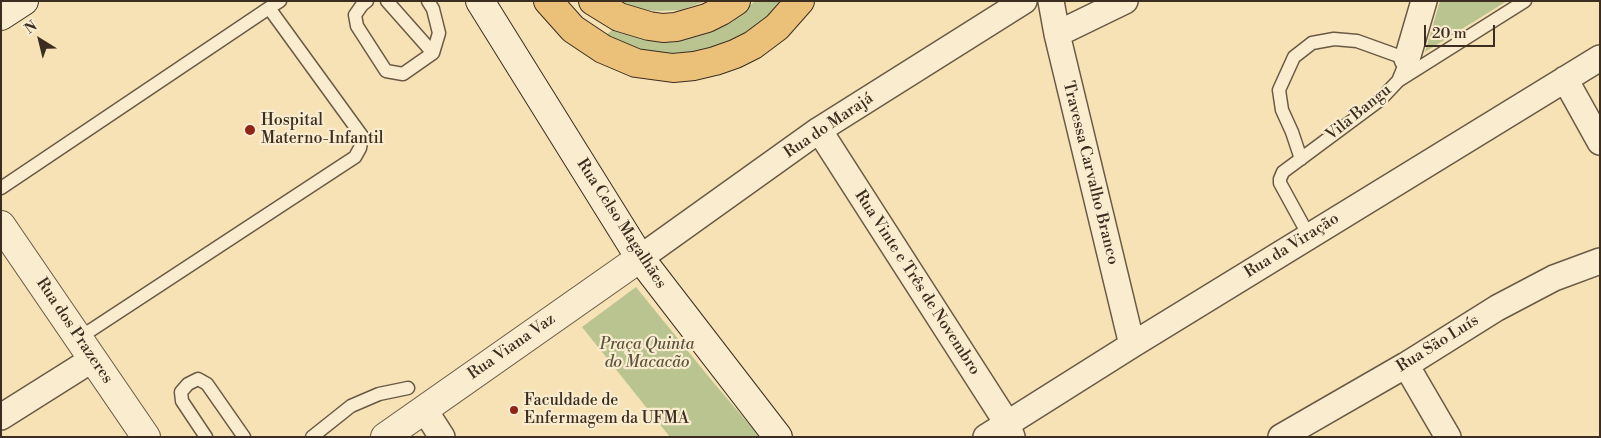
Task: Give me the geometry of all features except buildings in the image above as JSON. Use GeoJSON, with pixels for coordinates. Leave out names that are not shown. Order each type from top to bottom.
{"type":"FeatureCollection","features":[{"type":"Feature","properties":{"kind":"main road"},"geometry":{"type":"LineString","coordinates":[[1,16],[24,1]]}},
{"type":"Feature","properties":{"kind":"main road","name":"Rua Celso Magalhães"},"geometry":{"type":"LineString","coordinates":[[480,1],[640,258],[778,437]]}},
{"type":"Feature","properties":{"kind":"main road"},"geometry":{"type":"LineString","coordinates":[[548,1],[573,29],[603,50],[636,63],[674,68],[715,61],[753,45],[767,35],[794,7]]}},
{"type":"Feature","properties":{"kind":"main road"},"geometry":{"type":"LineString","coordinates":[[592,1],[619,17],[663,28],[676,27],[707,18],[736,1]]}},
{"type":"Feature","properties":{"kind":"main road","name":"Rua dos Prazeres"},"geometry":{"type":"LineString","coordinates":[[1,225],[146,437]]}},
{"type":"Feature","properties":{"kind":"main road","name":"Rua Viana Vaz"},"geometry":{"type":"LineString","coordinates":[[385,437],[416,399],[640,258]]}},
{"type":"Feature","properties":{"kind":"street","name":"Rua do Marajá"},"geometry":{"type":"LineString","coordinates":[[640,258],[819,130],[1024,1]]}},
{"type":"Feature","properties":{"kind":"street","name":"Travessa Carvalho Branco"},"geometry":{"type":"LineString","coordinates":[[1051,1],[1057,34],[1132,345]]}},
{"type":"Feature","properties":{"kind":"street"},"geometry":{"type":"LineString","coordinates":[[1057,34],[1125,1]]}},
{"type":"Feature","properties":{"kind":"street","name":"Vila Bangu"},"geometry":{"type":"LineString","coordinates":[[1402,70],[1424,1]]}},
{"type":"Feature","properties":{"kind":"street","name":"Rua da Viração"},"geometry":{"type":"LineString","coordinates":[[986,437],[1010,430],[1132,345],[1600,58]]}},
{"type":"Feature","properties":{"kind":"street"},"geometry":{"type":"LineString","coordinates":[[1565,79],[1600,142]]}},
{"type":"Feature","properties":{"kind":"street","name":"Rua Vinte e Três de Novembro"},"geometry":{"type":"LineString","coordinates":[[819,130],[1010,430]]}},
{"type":"Feature","properties":{"kind":"street","name":"Rua São Luís"},"geometry":{"type":"LineString","coordinates":[[1281,437],[1406,365],[1497,308],[1554,278],[1600,261]]}},
{"type":"Feature","properties":{"kind":"street"},"geometry":{"type":"LineString","coordinates":[[1,417],[86,348]]}},
{"type":"Feature","properties":{"kind":"street"},"geometry":{"type":"LineString","coordinates":[[1406,365],[1448,437]]}},
{"type":"Feature","properties":{"kind":"street"},"geometry":{"type":"LineString","coordinates":[[416,399],[442,437]]}},
{"type":"Feature","properties":{"kind":"lane"},"geometry":{"type":"LineString","coordinates":[[367,1],[355,15],[357,26],[386,71],[403,74],[433,54],[439,33],[433,9],[428,1]]}},
{"type":"Feature","properties":{"kind":"lane"},"geometry":{"type":"LineString","coordinates":[[387,1],[433,54]]}},
{"type":"Feature","properties":{"kind":"lane"},"geometry":{"type":"LineString","coordinates":[[1301,158],[1282,110],[1279,90],[1294,57],[1312,43],[1334,39],[1357,41],[1402,70],[1525,1]]}},
{"type":"Feature","properties":{"kind":"lane"},"geometry":{"type":"LineString","coordinates":[[1,188],[274,5],[362,136],[360,148],[355,158],[86,348]]}},
{"type":"Feature","properties":{"kind":"lane","name":"Vila Bangu"},"geometry":{"type":"LineString","coordinates":[[1309,236],[1280,183],[1283,172],[1380,100],[1402,70]]}},
{"type":"Feature","properties":{"kind":"lane"},"geometry":{"type":"LineString","coordinates":[[206,437],[182,401],[181,392],[188,384],[198,379],[207,384],[244,437]]}},
{"type":"Feature","properties":{"kind":"lane"},"geometry":{"type":"LineString","coordinates":[[312,437],[351,406],[379,394],[416,399]]}},
{"type":"Feature","properties":{"kind":"green space"},"geometry":{"type":"Polygon","coordinates":[[[613,1],[706,1],[681,10],[661,11],[642,10],[613,1]]]}},
{"type":"Feature","properties":{"kind":"green space"},"geometry":{"type":"Polygon","coordinates":[[[755,1],[783,1],[770,16],[745,37],[717,49],[682,56],[650,53],[627,46],[606,35],[615,28],[680,38],[708,32],[732,22],[755,1]]]}},
{"type":"Feature","properties":{"kind":"green space"},"geometry":{"type":"Polygon","coordinates":[[[1440,1],[1507,1],[1425,52],[1440,1]]]}},
{"type":"Feature","properties":{"kind":"green space","name":"Praça Quinta do Macacão"},"geometry":{"type":"Polygon","coordinates":[[[636,287],[760,437],[670,437],[582,327],[636,287]]]}},
{"type":"Feature","properties":{"kind":"place","name":"Hospital Materno-Infantil"},"geometry":{"type":"Point","coordinates":[250,130]}},
{"type":"Feature","properties":{"kind":"place","name":"Faculdade de Enfermagem da UFMA"},"geometry":{"type":"Point","coordinates":[514,410]}}]}
